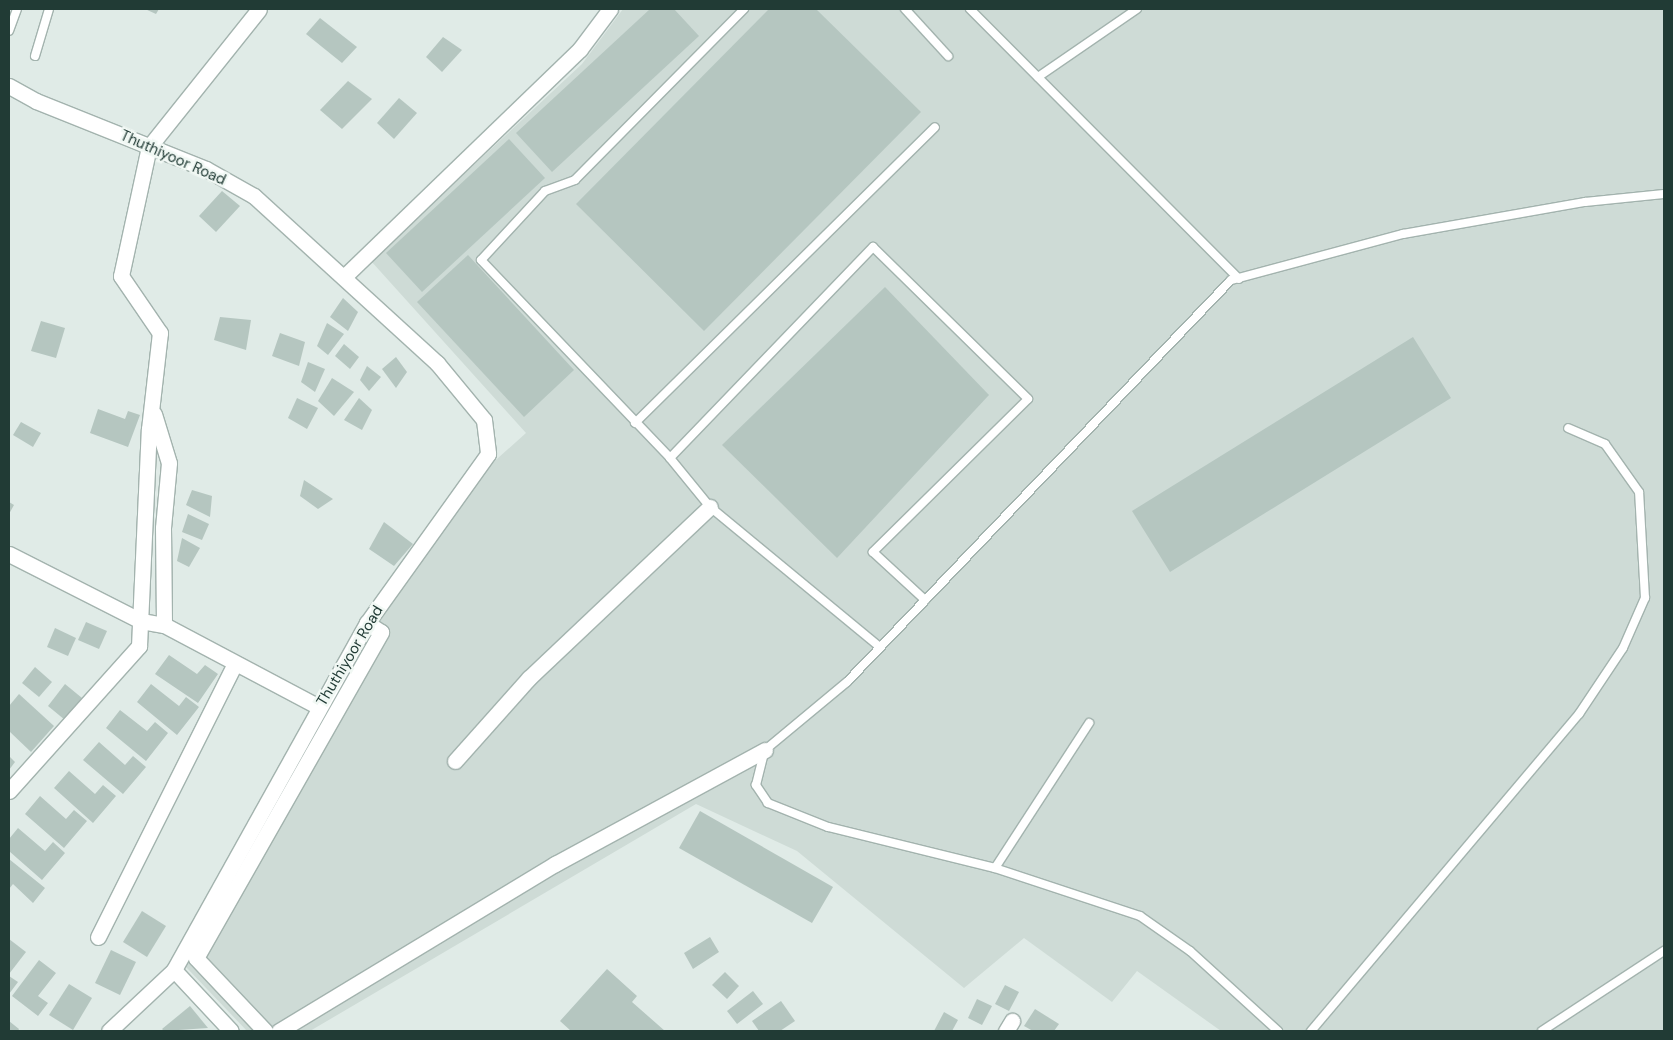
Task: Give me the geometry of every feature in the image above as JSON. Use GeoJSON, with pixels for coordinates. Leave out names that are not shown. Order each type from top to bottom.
{"type":"FeatureCollection","features":[{"type":"Feature","properties":{"kind":"street"},"geometry":{"type":"LineString","coordinates":[[9,791],[139,646],[151,405],[160,333],[121,276],[149,147],[259,9]]}},
{"type":"Feature","properties":{"kind":"street"},"geometry":{"type":"LineString","coordinates":[[346,275],[580,49],[610,9]]}},
{"type":"Feature","properties":{"kind":"street","name":"Thuthiyoor Road"},"geometry":{"type":"LineString","coordinates":[[9,86],[149,147],[206,169],[254,196],[346,275],[437,363],[484,420],[488,454],[367,623],[174,970],[109,1031]]}},
{"type":"Feature","properties":{"kind":"street"},"geometry":{"type":"LineString","coordinates":[[151,405],[169,463],[163,528],[164,625]]}},
{"type":"Feature","properties":{"kind":"street"},"geometry":{"type":"LineString","coordinates":[[455,761],[529,678],[710,507]]}},
{"type":"Feature","properties":{"kind":"street"},"geometry":{"type":"LineString","coordinates":[[9,554],[141,621],[164,625],[234,665],[319,707]]}},
{"type":"Feature","properties":{"kind":"street"},"geometry":{"type":"LineString","coordinates":[[264,1031],[196,958],[381,632],[367,623]]}},
{"type":"Feature","properties":{"kind":"street"},"geometry":{"type":"LineString","coordinates":[[98,937],[234,665]]}},
{"type":"Feature","properties":{"kind":"street"},"geometry":{"type":"LineString","coordinates":[[279,1031],[556,864],[765,750]]}},
{"type":"Feature","properties":{"kind":"street"},"geometry":{"type":"LineString","coordinates":[[174,970],[231,1031]]}},
{"type":"Feature","properties":{"kind":"lane"},"geometry":{"type":"LineString","coordinates":[[9,31],[17,9]]}},
{"type":"Feature","properties":{"kind":"lane"},"geometry":{"type":"LineString","coordinates":[[35,56],[49,9]]}},
{"type":"Feature","properties":{"kind":"lane"},"geometry":{"type":"LineString","coordinates":[[744,9],[575,180],[545,191],[481,260],[670,458],[710,507],[880,647]]}},
{"type":"Feature","properties":{"kind":"lane"},"geometry":{"type":"LineString","coordinates":[[905,9],[948,56]]}},
{"type":"Feature","properties":{"kind":"lane"},"geometry":{"type":"LineString","coordinates":[[970,9],[1239,278]]}},
{"type":"Feature","properties":{"kind":"lane"},"geometry":{"type":"LineString","coordinates":[[1038,77],[1137,9]]}},
{"type":"Feature","properties":{"kind":"lane"},"geometry":{"type":"LineString","coordinates":[[635,423],[936,127]]}},
{"type":"Feature","properties":{"kind":"lane"},"geometry":{"type":"LineString","coordinates":[[1278,1031],[1190,951],[1140,916],[995,868],[828,827],[768,803],[756,785],[765,750],[846,682],[1231,280],[1403,234],[1585,202],[1664,194]]}},
{"type":"Feature","properties":{"kind":"lane"},"geometry":{"type":"LineString","coordinates":[[670,458],[873,248],[1028,399],[873,552],[925,600]]}},
{"type":"Feature","properties":{"kind":"lane"},"geometry":{"type":"LineString","coordinates":[[1311,1031],[1579,714],[1623,648],[1645,598],[1639,492],[1605,444],[1568,428]]}},
{"type":"Feature","properties":{"kind":"lane"},"geometry":{"type":"LineString","coordinates":[[995,868],[1089,723]]}},
{"type":"Feature","properties":{"kind":"lane"},"geometry":{"type":"LineString","coordinates":[[1542,1031],[1664,951]]}},
{"type":"Feature","properties":{"kind":"shaded area"},"geometry":{"type":"Polygon","coordinates":[[[623,9],[1664,9],[1664,1031],[1221,1031],[1137,971],[1112,1002],[1024,938],[964,988],[797,851],[696,804],[310,1031],[247,1031],[186,967],[370,632],[478,476],[526,433],[371,261],[582,64],[623,9]]]}},
{"type":"Feature","properties":{"kind":"building"},"geometry":{"type":"Polygon","coordinates":[[[145,9],[159,9],[156,14],[145,9]]]}},
{"type":"Feature","properties":{"kind":"building"},"geometry":{"type":"Polygon","coordinates":[[[650,9],[674,9],[699,36],[552,172],[516,133],[650,9]]]}},
{"type":"Feature","properties":{"kind":"building"},"geometry":{"type":"Polygon","coordinates":[[[769,9],[816,9],[921,112],[704,331],[576,204],[769,9]]]}},
{"type":"Feature","properties":{"kind":"building"},"geometry":{"type":"Polygon","coordinates":[[[320,18],[357,47],[342,63],[306,34],[320,18]]]}},
{"type":"Feature","properties":{"kind":"building"},"geometry":{"type":"Polygon","coordinates":[[[443,37],[462,50],[442,72],[426,57],[443,37]]]}},
{"type":"Feature","properties":{"kind":"building"},"geometry":{"type":"Polygon","coordinates":[[[348,81],[372,99],[342,129],[320,110],[348,81]]]}},
{"type":"Feature","properties":{"kind":"building"},"geometry":{"type":"Polygon","coordinates":[[[399,98],[417,113],[394,139],[377,123],[399,98]]]}},
{"type":"Feature","properties":{"kind":"building"},"geometry":{"type":"Polygon","coordinates":[[[509,139],[545,178],[422,292],[386,253],[509,139]]]}},
{"type":"Feature","properties":{"kind":"building"},"geometry":{"type":"Polygon","coordinates":[[[222,191],[240,206],[216,232],[199,216],[222,191]]]}},
{"type":"Feature","properties":{"kind":"building"},"geometry":{"type":"Polygon","coordinates":[[[468,255],[574,370],[524,417],[417,302],[468,255]]]}},
{"type":"Feature","properties":{"kind":"building"},"geometry":{"type":"Polygon","coordinates":[[[885,287],[989,395],[837,558],[722,445],[885,287]]]}},
{"type":"Feature","properties":{"kind":"building"},"geometry":{"type":"Polygon","coordinates":[[[343,298],[358,312],[348,331],[330,317],[343,298]]]}},
{"type":"Feature","properties":{"kind":"building"},"geometry":{"type":"Polygon","coordinates":[[[220,317],[251,320],[246,350],[214,340],[220,317]]]}},
{"type":"Feature","properties":{"kind":"building"},"geometry":{"type":"Polygon","coordinates":[[[41,321],[65,328],[56,358],[31,351],[41,321]]]}},
{"type":"Feature","properties":{"kind":"building"},"geometry":{"type":"Polygon","coordinates":[[[327,323],[344,334],[328,355],[317,346],[327,323]]]}},
{"type":"Feature","properties":{"kind":"building"},"geometry":{"type":"Polygon","coordinates":[[[280,333],[305,342],[299,366],[272,356],[280,333]]]}},
{"type":"Feature","properties":{"kind":"building"},"geometry":{"type":"Polygon","coordinates":[[[1413,337],[1451,398],[1170,572],[1132,511],[1413,337]]]}},
{"type":"Feature","properties":{"kind":"building"},"geometry":{"type":"Polygon","coordinates":[[[344,344],[359,357],[350,369],[335,356],[344,344]]]}},
{"type":"Feature","properties":{"kind":"building"},"geometry":{"type":"Polygon","coordinates":[[[396,357],[407,372],[396,388],[382,369],[396,357]]]}},
{"type":"Feature","properties":{"kind":"building"},"geometry":{"type":"Polygon","coordinates":[[[308,362],[325,369],[315,392],[301,382],[308,362]]]}},
{"type":"Feature","properties":{"kind":"building"},"geometry":{"type":"Polygon","coordinates":[[[367,366],[381,377],[369,391],[360,380],[367,366]]]}},
{"type":"Feature","properties":{"kind":"building"},"geometry":{"type":"Polygon","coordinates":[[[332,378],[354,392],[334,416],[318,401],[332,378]]]}},
{"type":"Feature","properties":{"kind":"building"},"geometry":{"type":"Polygon","coordinates":[[[297,398],[318,408],[307,429],[288,418],[297,398]]]}},
{"type":"Feature","properties":{"kind":"building"},"geometry":{"type":"Polygon","coordinates":[[[359,398],[372,410],[362,430],[344,420],[359,398]]]}},
{"type":"Feature","properties":{"kind":"building"},"geometry":{"type":"Polygon","coordinates":[[[98,409],[125,419],[128,411],[140,415],[128,447],[90,433],[98,409]]]}},
{"type":"Feature","properties":{"kind":"building"},"geometry":{"type":"Polygon","coordinates":[[[21,422],[41,433],[33,447],[13,435],[21,422]]]}},
{"type":"Feature","properties":{"kind":"building"},"geometry":{"type":"Polygon","coordinates":[[[304,480],[333,499],[318,509],[300,496],[304,480]]]}},
{"type":"Feature","properties":{"kind":"building"},"geometry":{"type":"Polygon","coordinates":[[[192,490],[212,496],[210,517],[186,505],[192,490]]]}},
{"type":"Feature","properties":{"kind":"building"},"geometry":{"type":"Polygon","coordinates":[[[9,502],[14,505],[9,514],[9,502]]]}},
{"type":"Feature","properties":{"kind":"building"},"geometry":{"type":"Polygon","coordinates":[[[188,514],[209,524],[202,540],[182,532],[188,514]]]}},
{"type":"Feature","properties":{"kind":"building"},"geometry":{"type":"Polygon","coordinates":[[[384,522],[413,544],[394,566],[369,549],[384,522]]]}},
{"type":"Feature","properties":{"kind":"building"},"geometry":{"type":"Polygon","coordinates":[[[182,538],[200,548],[189,567],[177,561],[182,538]]]}},
{"type":"Feature","properties":{"kind":"building"},"geometry":{"type":"Polygon","coordinates":[[[86,622],[107,631],[99,649],[78,640],[86,622]]]}},
{"type":"Feature","properties":{"kind":"building"},"geometry":{"type":"Polygon","coordinates":[[[55,628],[76,638],[68,656],[47,647],[55,628]]]}},
{"type":"Feature","properties":{"kind":"building"},"geometry":{"type":"Polygon","coordinates":[[[169,655],[197,674],[205,665],[218,674],[198,703],[155,674],[169,655]]]}},
{"type":"Feature","properties":{"kind":"building"},"geometry":{"type":"Polygon","coordinates":[[[35,667],[52,682],[39,697],[22,683],[35,667]]]}},
{"type":"Feature","properties":{"kind":"building"},"geometry":{"type":"Polygon","coordinates":[[[65,684],[82,698],[65,720],[48,706],[65,684]]]}},
{"type":"Feature","properties":{"kind":"building"},"geometry":{"type":"Polygon","coordinates":[[[151,684],[179,706],[186,697],[199,707],[177,735],[137,702],[151,684]]]}},
{"type":"Feature","properties":{"kind":"building"},"geometry":{"type":"Polygon","coordinates":[[[19,694],[54,726],[31,752],[9,731],[9,706],[19,694]]]}},
{"type":"Feature","properties":{"kind":"building"},"geometry":{"type":"Polygon","coordinates":[[[120,710],[147,731],[155,722],[168,733],[146,761],[106,728],[120,710]]]}},
{"type":"Feature","properties":{"kind":"building"},"geometry":{"type":"Polygon","coordinates":[[[99,742],[125,765],[133,756],[146,767],[123,794],[83,760],[99,742]]]}},
{"type":"Feature","properties":{"kind":"building"},"geometry":{"type":"Polygon","coordinates":[[[9,756],[15,762],[9,770],[9,756]]]}},
{"type":"Feature","properties":{"kind":"building"},"geometry":{"type":"Polygon","coordinates":[[[69,771],[95,794],[103,785],[116,796],[93,823],[54,788],[69,771]]]}},
{"type":"Feature","properties":{"kind":"building"},"geometry":{"type":"Polygon","coordinates":[[[40,796],[66,819],[74,810],[87,821],[64,848],[25,814],[40,796]]]}},
{"type":"Feature","properties":{"kind":"building"},"geometry":{"type":"Polygon","coordinates":[[[700,811],[833,887],[812,923],[679,848],[700,811]]]}},
{"type":"Feature","properties":{"kind":"building"},"geometry":{"type":"Polygon","coordinates":[[[18,828],[45,851],[53,842],[65,853],[42,880],[9,851],[9,839],[18,828]]]}},
{"type":"Feature","properties":{"kind":"building"},"geometry":{"type":"Polygon","coordinates":[[[9,859],[45,888],[33,903],[13,884],[9,889],[9,859]]]}},
{"type":"Feature","properties":{"kind":"building"},"geometry":{"type":"Polygon","coordinates":[[[142,911],[166,926],[147,957],[123,942],[142,911]]]}},
{"type":"Feature","properties":{"kind":"building"},"geometry":{"type":"Polygon","coordinates":[[[710,937],[719,952],[693,969],[684,953],[710,937]]]}},
{"type":"Feature","properties":{"kind":"building"},"geometry":{"type":"Polygon","coordinates":[[[9,939],[26,952],[9,974],[9,939]]]}},
{"type":"Feature","properties":{"kind":"building"},"geometry":{"type":"Polygon","coordinates":[[[111,950],[136,962],[120,995],[95,983],[111,950]]]}},
{"type":"Feature","properties":{"kind":"building"},"geometry":{"type":"Polygon","coordinates":[[[39,960],[56,973],[38,996],[48,1003],[38,1016],[12,996],[39,960]]]}},
{"type":"Feature","properties":{"kind":"building"},"geometry":{"type":"Polygon","coordinates":[[[607,969],[637,996],[632,1002],[665,1031],[571,1031],[560,1021],[607,969]]]}},
{"type":"Feature","properties":{"kind":"building"},"geometry":{"type":"Polygon","coordinates":[[[725,972],[739,986],[727,999],[712,985],[725,972]]]}},
{"type":"Feature","properties":{"kind":"building"},"geometry":{"type":"Polygon","coordinates":[[[9,976],[18,982],[9,994],[9,976]]]}},
{"type":"Feature","properties":{"kind":"building"},"geometry":{"type":"Polygon","coordinates":[[[69,984],[92,998],[73,1030],[49,1015],[69,984]]]}},
{"type":"Feature","properties":{"kind":"building"},"geometry":{"type":"Polygon","coordinates":[[[1005,985],[1019,992],[1009,1011],[995,1004],[1005,985]]]}},
{"type":"Feature","properties":{"kind":"building"},"geometry":{"type":"Polygon","coordinates":[[[753,991],[763,1004],[737,1024],[727,1011],[753,991]]]}},
{"type":"Feature","properties":{"kind":"building"},"geometry":{"type":"Polygon","coordinates":[[[977,999],[992,1006],[982,1025],[968,1018],[977,999]]]}},
{"type":"Feature","properties":{"kind":"building"},"geometry":{"type":"Polygon","coordinates":[[[781,1001],[795,1021],[780,1031],[759,1031],[752,1021],[781,1001]]]}},
{"type":"Feature","properties":{"kind":"building"},"geometry":{"type":"Polygon","coordinates":[[[190,1006],[208,1028],[164,1031],[162,1029],[190,1006]]]}},
{"type":"Feature","properties":{"kind":"building"},"geometry":{"type":"Polygon","coordinates":[[[1035,1009],[1059,1024],[1054,1031],[1033,1031],[1024,1026],[1035,1009]]]}},
{"type":"Feature","properties":{"kind":"building"},"geometry":{"type":"Polygon","coordinates":[[[944,1012],[958,1020],[952,1031],[934,1031],[944,1012]]]}},
{"type":"Feature","properties":{"kind":"building"},"geometry":{"type":"Polygon","coordinates":[[[9,1021],[19,1029],[18,1031],[9,1031],[9,1021]]]}}]}
